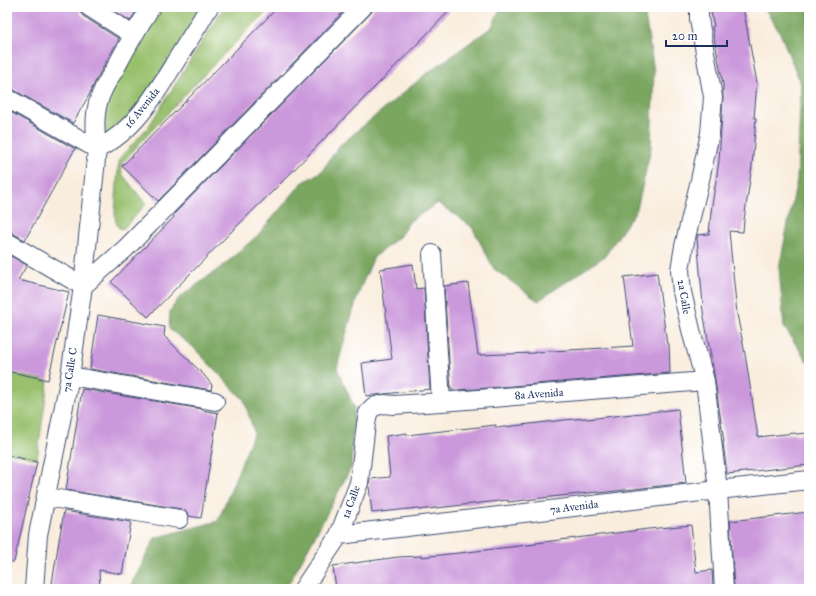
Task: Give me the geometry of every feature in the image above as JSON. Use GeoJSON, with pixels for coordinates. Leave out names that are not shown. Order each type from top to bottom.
{"type":"FeatureCollection","features":[{"type":"Feature","properties":{"kind":"street"},"geometry":{"type":"LineString","coordinates":[[89,7],[133,35]]}},
{"type":"Feature","properties":{"kind":"street"},"geometry":{"type":"LineString","coordinates":[[97,149],[95,134],[98,101],[133,35],[151,7]]}},
{"type":"Feature","properties":{"kind":"street","name":"16 Avenida"},"geometry":{"type":"LineString","coordinates":[[97,149],[124,131],[153,98],[210,7]]}},
{"type":"Feature","properties":{"kind":"street"},"geometry":{"type":"LineString","coordinates":[[7,242],[83,286],[125,249],[363,7]]}},
{"type":"Feature","properties":{"kind":"street","name":"2a Calle"},"geometry":{"type":"LineString","coordinates":[[699,7],[699,19],[713,97],[710,133],[684,246],[680,270],[682,292],[705,381],[718,490],[724,589]]}},
{"type":"Feature","properties":{"kind":"street"},"geometry":{"type":"LineString","coordinates":[[7,98],[97,149]]}},
{"type":"Feature","properties":{"kind":"street","name":"7a Calle C"},"geometry":{"type":"LineString","coordinates":[[34,589],[38,535],[70,376],[83,286],[97,149]]}},
{"type":"Feature","properties":{"kind":"street"},"geometry":{"type":"LineString","coordinates":[[432,254],[441,402]]}},
{"type":"Feature","properties":{"kind":"street"},"geometry":{"type":"LineString","coordinates":[[70,376],[215,401]]}},
{"type":"Feature","properties":{"kind":"street","name":"8a Avenida"},"geometry":{"type":"LineString","coordinates":[[373,407],[384,404],[393,405],[441,402],[705,381]]}},
{"type":"Feature","properties":{"kind":"street","name":"1a Calle"},"geometry":{"type":"LineString","coordinates":[[304,589],[339,535],[358,484],[368,413],[373,407]]}},
{"type":"Feature","properties":{"kind":"street","name":"7a Avenida"},"geometry":{"type":"LineString","coordinates":[[339,535],[809,480]]}},
{"type":"Feature","properties":{"kind":"street"},"geometry":{"type":"LineString","coordinates":[[46,497],[179,519]]}},
{"type":"Feature","properties":{"kind":"green space"},"geometry":{"type":"Polygon","coordinates":[[[151,7],[209,7],[113,139],[95,134],[96,117],[151,7]]]}},
{"type":"Feature","properties":{"kind":"green space"},"geometry":{"type":"Polygon","coordinates":[[[224,7],[272,7],[195,84],[121,164],[122,174],[146,204],[123,229],[119,228],[116,222],[115,213],[120,158],[149,126],[224,7]]]}},
{"type":"Feature","properties":{"kind":"green space"},"geometry":{"type":"Polygon","coordinates":[[[501,7],[644,7],[654,71],[651,148],[637,209],[605,256],[538,301],[494,269],[472,227],[438,203],[410,221],[399,237],[374,257],[360,289],[337,368],[354,407],[351,468],[286,589],[129,589],[155,538],[218,521],[254,432],[244,400],[192,346],[169,329],[170,311],[179,298],[225,264],[258,235],[302,183],[322,171],[339,146],[426,74],[492,27],[501,7]]]}},
{"type":"Feature","properties":{"kind":"green space"},"geometry":{"type":"Polygon","coordinates":[[[764,7],[809,7],[809,364],[784,327],[779,268],[797,180],[801,84],[780,33],[764,7]]]}},
{"type":"Feature","properties":{"kind":"green space"},"geometry":{"type":"Polygon","coordinates":[[[7,373],[48,381],[37,459],[7,452],[7,373]]]}},
{"type":"Feature","properties":{"kind":"building"},"geometry":{"type":"Polygon","coordinates":[[[7,7],[79,7],[83,16],[119,39],[73,123],[12,89],[7,88],[7,7]]]}},
{"type":"Feature","properties":{"kind":"building"},"geometry":{"type":"Polygon","coordinates":[[[109,7],[139,7],[130,21],[109,7]]]}},
{"type":"Feature","properties":{"kind":"building"},"geometry":{"type":"Polygon","coordinates":[[[278,7],[348,7],[158,201],[122,166],[278,7]]]}},
{"type":"Feature","properties":{"kind":"building"},"geometry":{"type":"Polygon","coordinates":[[[373,7],[453,7],[148,317],[111,282],[174,217],[173,215],[370,14],[373,7]]]}},
{"type":"Feature","properties":{"kind":"building"},"geometry":{"type":"Polygon","coordinates":[[[710,7],[743,7],[757,83],[752,166],[743,232],[729,231],[737,314],[758,437],[809,433],[809,465],[727,474],[715,380],[702,305],[697,238],[697,235],[709,234],[719,161],[723,98],[723,84],[712,27],[714,26],[710,7]]]}},
{"type":"Feature","properties":{"kind":"building"},"geometry":{"type":"Polygon","coordinates":[[[7,110],[75,149],[25,240],[7,232],[7,110]]]}},
{"type":"Feature","properties":{"kind":"building"},"geometry":{"type":"Polygon","coordinates":[[[7,254],[27,265],[18,280],[69,292],[48,380],[7,371],[7,254]]]}},
{"type":"Feature","properties":{"kind":"building"},"geometry":{"type":"Polygon","coordinates":[[[413,264],[416,289],[424,288],[430,389],[366,396],[362,363],[392,359],[380,269],[413,264]]]}},
{"type":"Feature","properties":{"kind":"building"},"geometry":{"type":"Polygon","coordinates":[[[657,273],[667,344],[669,344],[670,373],[451,390],[444,286],[468,283],[478,355],[535,353],[633,346],[624,277],[657,273]]]}},
{"type":"Feature","properties":{"kind":"building"},"geometry":{"type":"Polygon","coordinates":[[[98,315],[165,327],[164,336],[204,375],[212,385],[211,390],[90,369],[98,315]]]}},
{"type":"Feature","properties":{"kind":"building"},"geometry":{"type":"Polygon","coordinates":[[[82,389],[218,413],[201,518],[189,516],[186,511],[181,509],[66,490],[82,389]]]}},
{"type":"Feature","properties":{"kind":"building"},"geometry":{"type":"Polygon","coordinates":[[[678,409],[686,483],[508,502],[508,500],[418,510],[418,508],[372,513],[369,486],[370,479],[390,477],[386,436],[496,425],[496,428],[678,409]]]}},
{"type":"Feature","properties":{"kind":"building"},"geometry":{"type":"Polygon","coordinates":[[[7,455],[37,462],[14,562],[7,562],[7,455]]]}},
{"type":"Feature","properties":{"kind":"building"},"geometry":{"type":"Polygon","coordinates":[[[64,511],[131,522],[122,574],[99,570],[100,589],[51,589],[64,511]]]}},
{"type":"Feature","properties":{"kind":"building"},"geometry":{"type":"Polygon","coordinates":[[[809,512],[809,589],[734,589],[730,521],[809,512]]]}},
{"type":"Feature","properties":{"kind":"building"},"geometry":{"type":"Polygon","coordinates":[[[691,525],[696,572],[712,570],[713,589],[336,589],[333,566],[398,557],[421,557],[468,552],[691,525]]]}}]}
